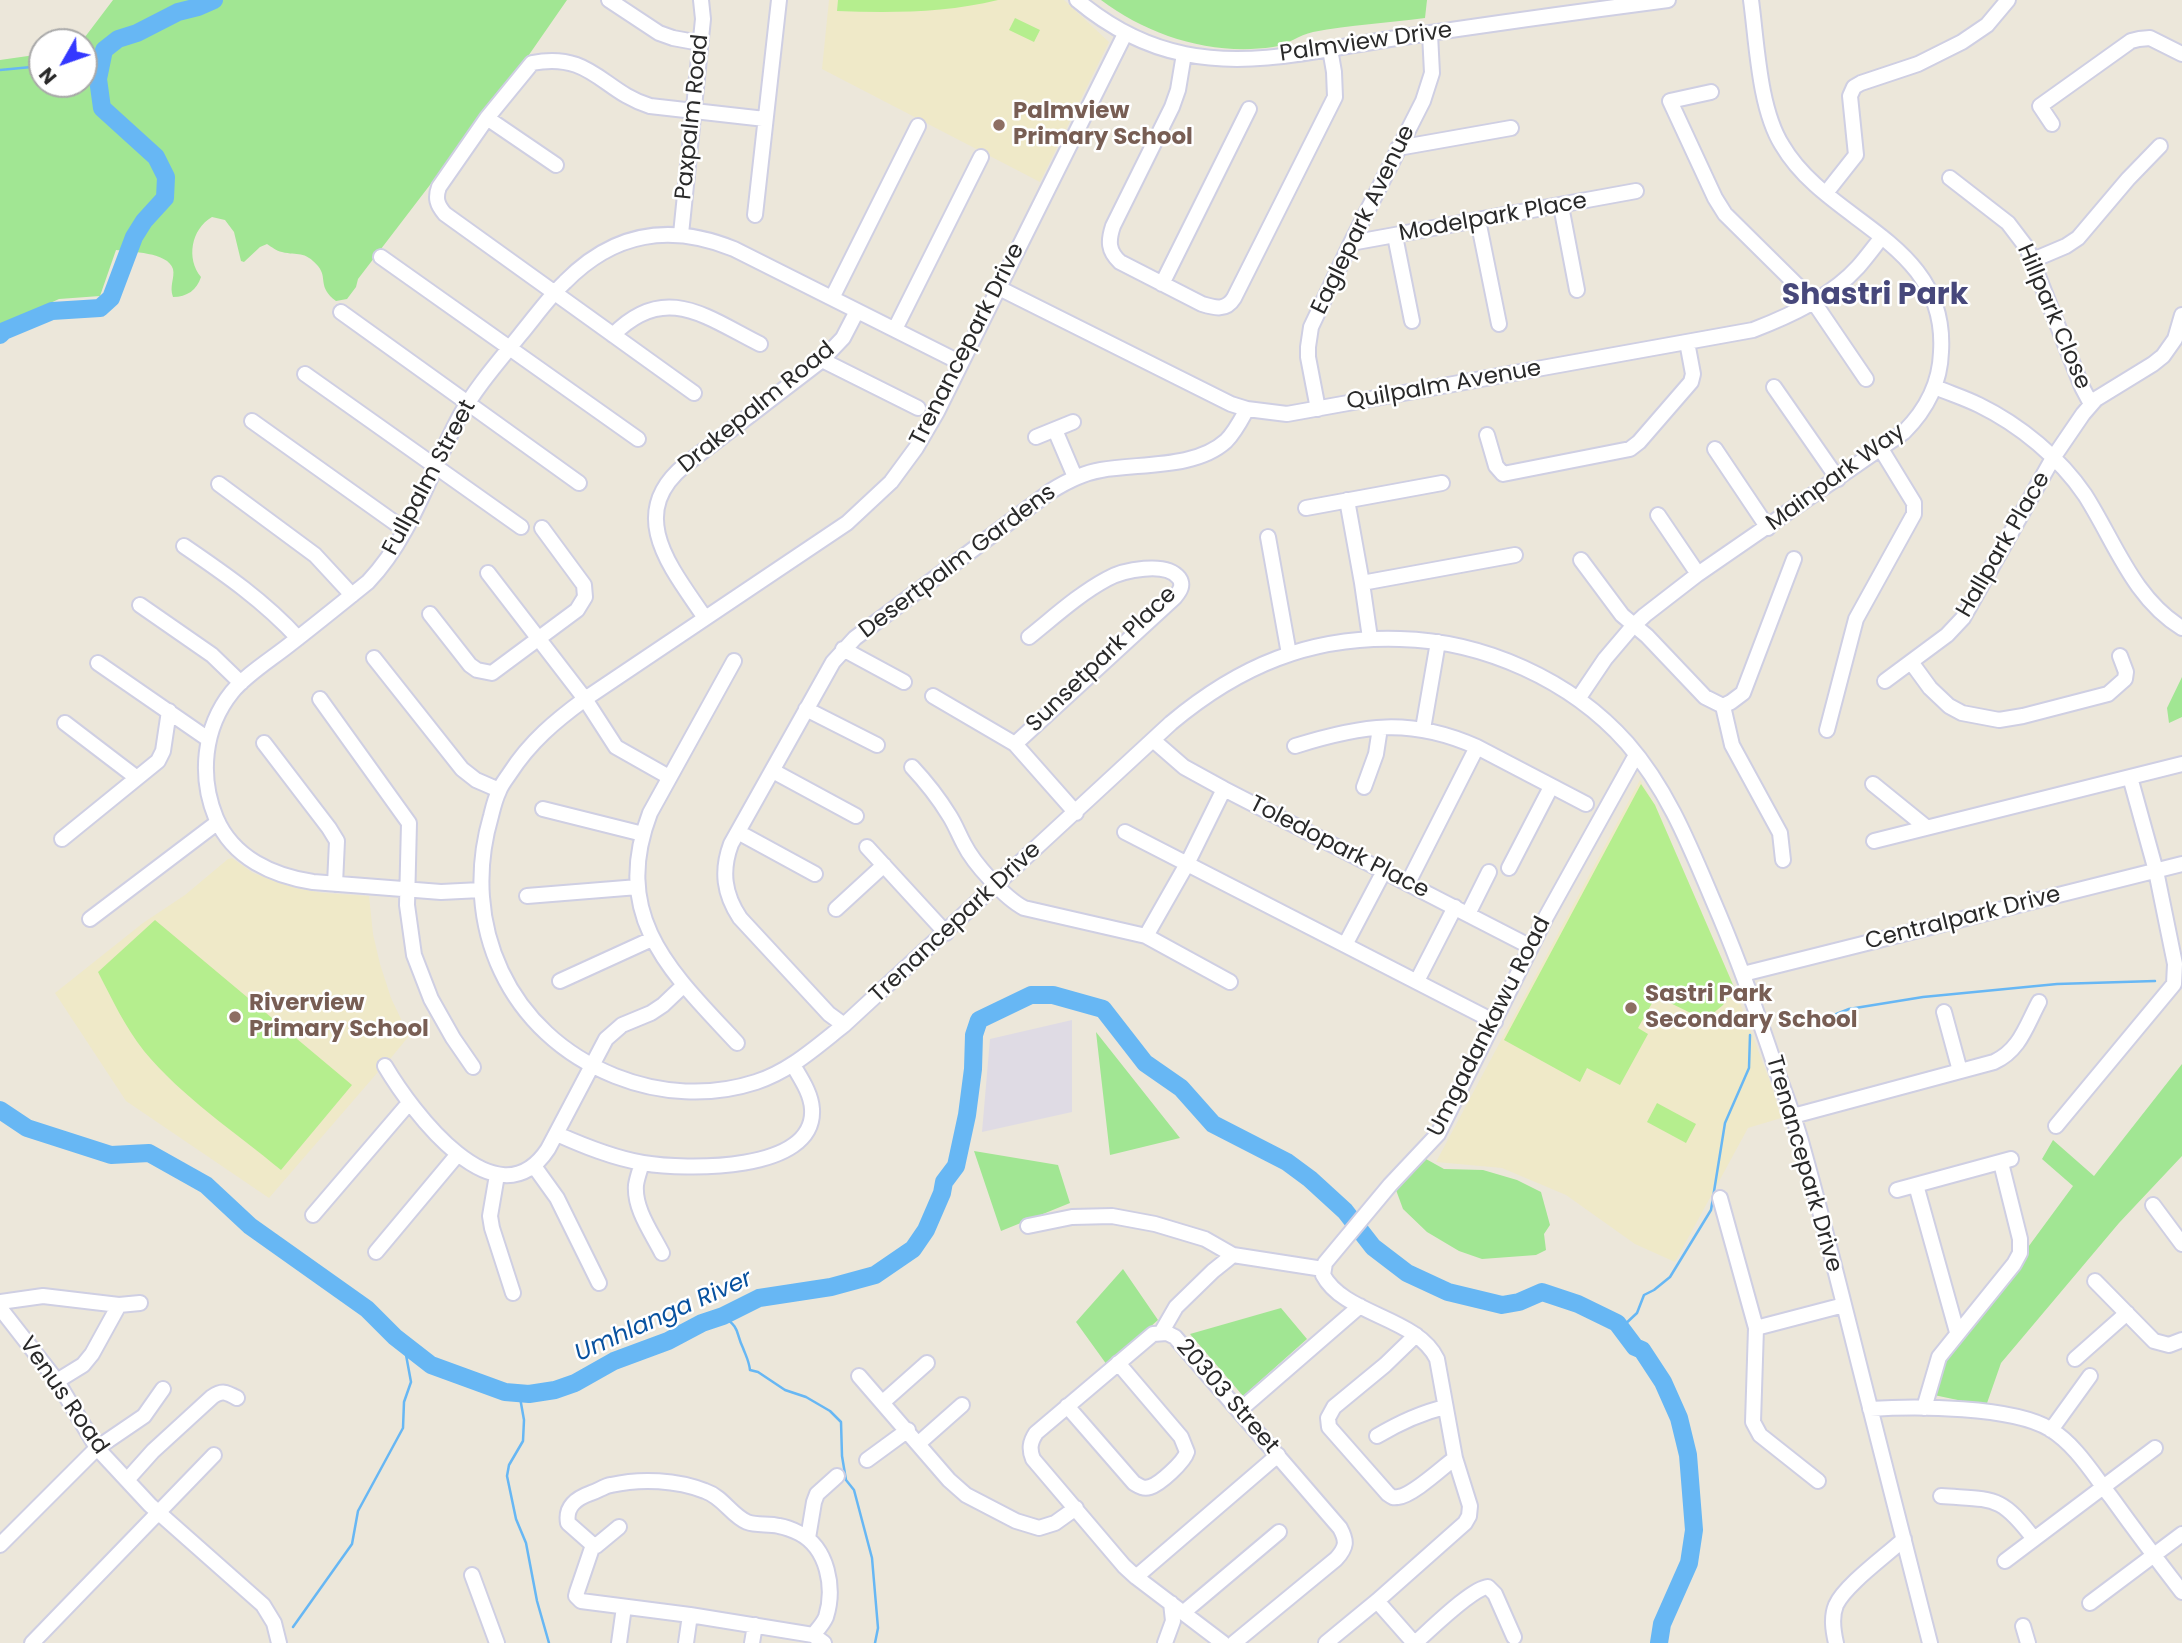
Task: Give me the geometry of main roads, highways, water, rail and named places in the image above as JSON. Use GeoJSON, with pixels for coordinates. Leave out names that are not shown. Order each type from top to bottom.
{"type":"FeatureCollection","features":[{"type":"Feature","properties":{"kind":"waterway","name":"Umhlanga River"},"geometry":{"type":"LineString","coordinates":[[0,335],[52,311],[100,308],[111,298],[134,237],[144,221],[165,198],[166,177],[156,157],[102,108],[98,79],[104,50],[118,39],[137,33],[178,12],[214,0]]}},
{"type":"Feature","properties":{"kind":"waterway"},"geometry":{"type":"LineString","coordinates":[[98,51],[104,50]]}},
{"type":"Feature","properties":{"kind":"waterway"},"geometry":{"type":"LineString","coordinates":[[0,70],[28,67]]}},
{"type":"Feature","properties":{"kind":"waterway"},"geometry":{"type":"LineString","coordinates":[[1779,1026],[1819,1021],[1849,1009],[1923,997],[2057,984],[2155,981]]}},
{"type":"Feature","properties":{"kind":"waterway","name":"Umhlanga River"},"geometry":{"type":"LineString","coordinates":[[0,1110],[27,1128],[111,1155],[149,1153],[206,1185],[250,1226],[367,1309],[395,1337],[431,1365],[505,1392],[529,1394],[555,1390],[575,1383],[614,1361],[668,1341],[759,1298],[831,1287],[875,1275],[913,1249],[926,1230],[944,1182],[956,1166],[967,1115],[974,1035],[979,1020],[1031,995],[1053,995],[1103,1009],[1145,1063],[1181,1088],[1213,1124],[1287,1162],[1310,1179],[1345,1211],[1373,1247],[1407,1273],[1448,1292],[1502,1305],[1519,1302],[1542,1292],[1578,1304],[1617,1323],[1635,1347],[1642,1350],[1663,1382],[1679,1418],[1688,1455],[1694,1530],[1689,1563],[1662,1624],[1659,1643]]}},
{"type":"Feature","properties":{"kind":"waterway"},"geometry":{"type":"LineString","coordinates":[[1621,1328],[1637,1313],[1644,1295],[1670,1277],[1711,1210],[1725,1123],[1749,1068],[1750,1035]]}},
{"type":"Feature","properties":{"kind":"waterway"},"geometry":{"type":"LineString","coordinates":[[723,1316],[737,1330],[750,1370],[758,1372],[785,1390],[806,1397],[830,1411],[841,1422],[846,1480],[854,1490],[872,1558],[878,1628],[875,1643]]}},
{"type":"Feature","properties":{"kind":"waterway"},"geometry":{"type":"LineString","coordinates":[[293,1627],[352,1544],[358,1511],[403,1428],[404,1402],[411,1382],[404,1344]]}},
{"type":"Feature","properties":{"kind":"waterway"},"geometry":{"type":"LineString","coordinates":[[519,1392],[524,1420],[523,1441],[509,1465],[507,1476],[549,1643]]}},
{"type":"Feature","properties":{"kind":"place","name":"Palmview Primary School"},"geometry":{"type":"Point","coordinates":[999,125]}},
{"type":"Feature","properties":{"kind":"place","name":"Sastri Park Secondary School"},"geometry":{"type":"Point","coordinates":[1631,1008]}},
{"type":"Feature","properties":{"kind":"place","name":"Riverview Primary School"},"geometry":{"type":"Point","coordinates":[235,1017]}},
{"type":"Feature","properties":{"kind":"district","name":"Shastri Park"},"geometry":{"type":"Point","coordinates":[1875,296]}}]}
